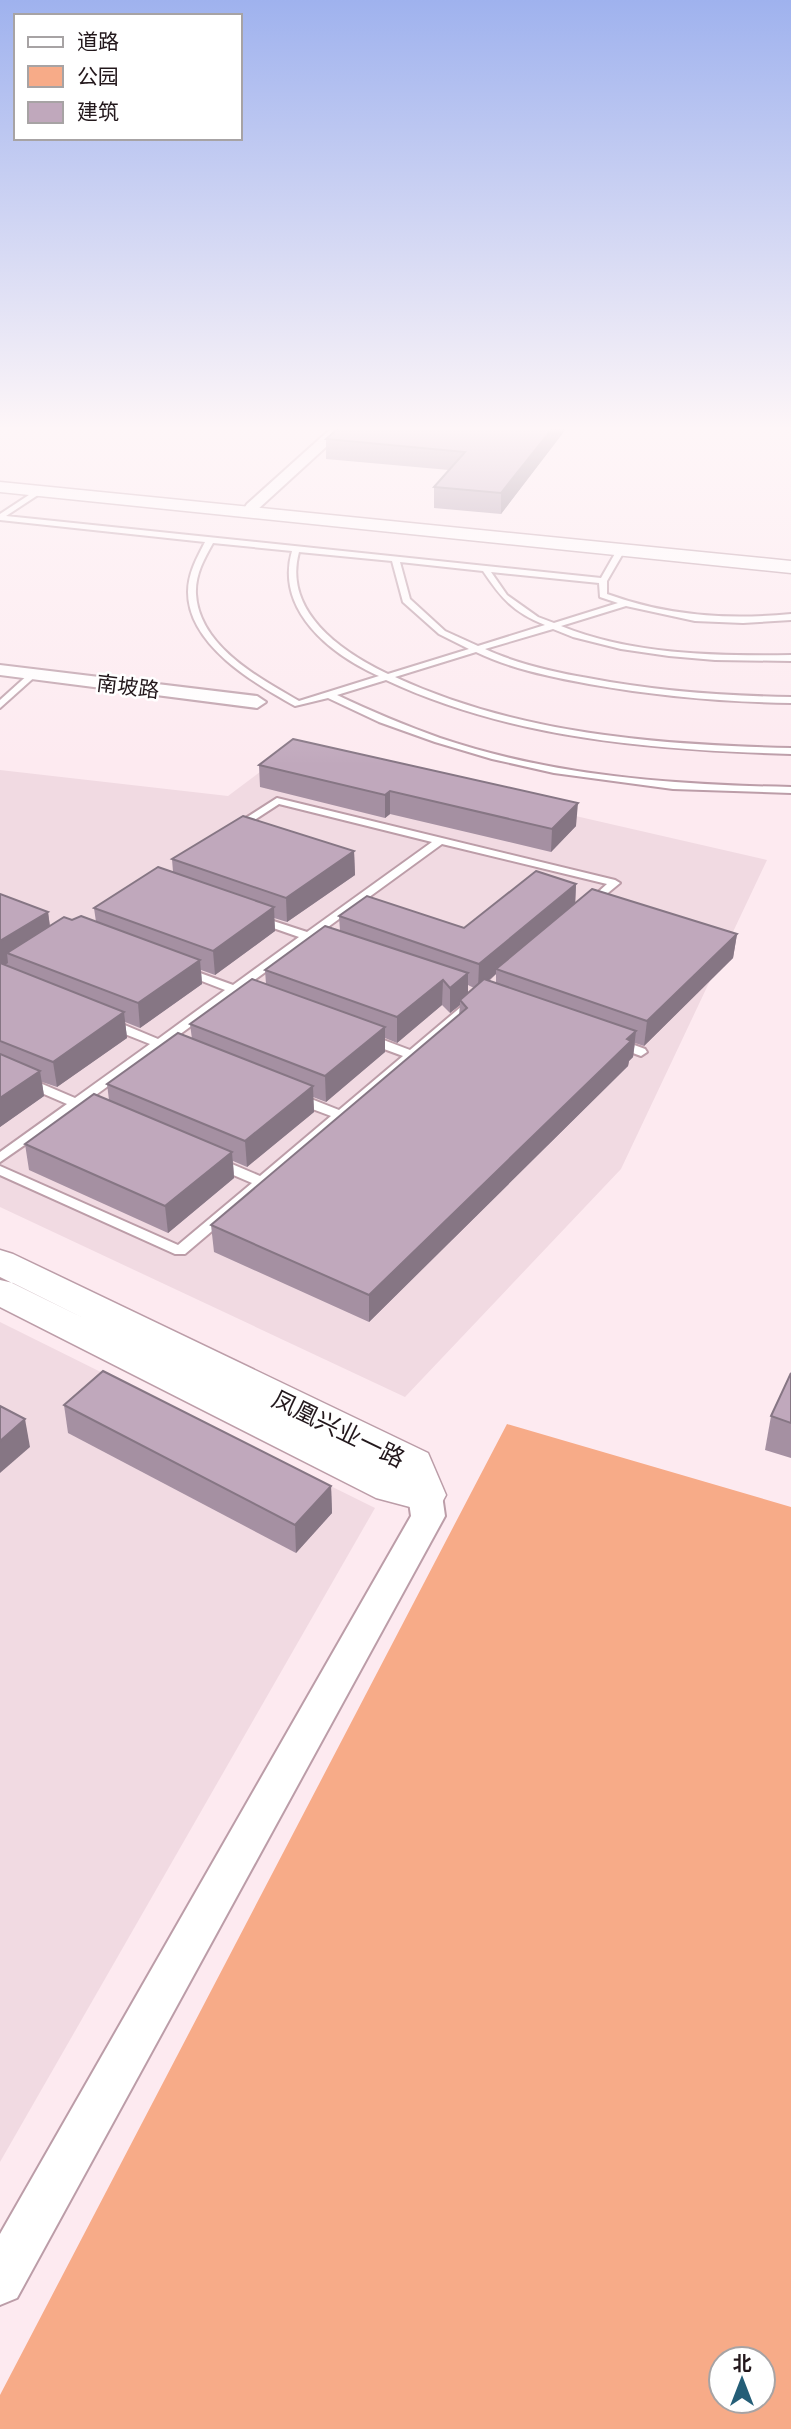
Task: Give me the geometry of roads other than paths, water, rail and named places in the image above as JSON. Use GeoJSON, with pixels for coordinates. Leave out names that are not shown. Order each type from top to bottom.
{"type":"FeatureCollection","features":[{"type":"Feature","properties":{"kind":"street"},"geometry":{"type":"LineString","coordinates":[[506,538],[791,567]]}},
{"type":"Feature","properties":{"kind":"street"},"geometry":{"type":"LineString","coordinates":[[565,538],[791,561]]}},
{"type":"Feature","properties":{"kind":"street","name":"南坡路"},"geometry":{"type":"LineString","coordinates":[[0,670],[257,702]]}},
{"type":"Feature","properties":{"kind":"street","name":"凤凰兴业一路"},"geometry":{"type":"LineString","coordinates":[[0,1262],[414,1464],[425,1495]]}},
{"type":"Feature","properties":{"kind":"street","name":"凤凰兴业一路"},"geometry":{"type":"LineString","coordinates":[[0,1292],[391,1487],[425,1495]]}},
{"type":"Feature","properties":{"kind":"street"},"geometry":{"type":"LineString","coordinates":[[0,2281],[428,1516],[425,1495]]}},
{"type":"Feature","properties":{"kind":"lane"},"geometry":{"type":"LineString","coordinates":[[194,538],[603,581]]}},
{"type":"Feature","properties":{"kind":"lane"},"geometry":{"type":"LineString","coordinates":[[210,540],[195,565],[191,592],[193,606],[207,634],[233,663],[298,704],[624,604]]}},
{"type":"Feature","properties":{"kind":"lane"},"geometry":{"type":"LineString","coordinates":[[296,549],[292,560],[291,582],[293,594],[307,618],[347,653],[388,677],[466,707],[564,731],[675,746],[791,751]]}},
{"type":"Feature","properties":{"kind":"lane"},"geometry":{"type":"LineString","coordinates":[[621,550],[603,581],[603,595],[624,604],[658,613],[706,620],[791,617]]}},
{"type":"Feature","properties":{"kind":"lane"},"geometry":{"type":"LineString","coordinates":[[395,559],[397,585],[416,611],[453,637],[477,649],[536,670],[619,688],[685,697],[791,700]]}},
{"type":"Feature","properties":{"kind":"lane"},"geometry":{"type":"LineString","coordinates":[[485,568],[490,583],[503,598],[552,626],[623,646],[664,653],[708,658],[791,658]]}},
{"type":"Feature","properties":{"kind":"lane"},"geometry":{"type":"LineString","coordinates":[[0,705],[34,674]]}},
{"type":"Feature","properties":{"kind":"lane"},"geometry":{"type":"LineString","coordinates":[[329,695],[417,733],[541,766],[660,783],[791,790]]}},
{"type":"Feature","properties":{"kind":"lane"},"geometry":{"type":"LineString","coordinates":[[219,838],[277,801],[615,883],[584,909]]}},
{"type":"Feature","properties":{"kind":"lane"},"geometry":{"type":"LineString","coordinates":[[0,1158],[159,1044],[241,992],[308,936],[440,841]]}},
{"type":"Feature","properties":{"kind":"lane"},"geometry":{"type":"LineString","coordinates":[[242,913],[332,945]]}},
{"type":"Feature","properties":{"kind":"lane"},"geometry":{"type":"LineString","coordinates":[[172,966],[241,992]]}},
{"type":"Feature","properties":{"kind":"lane"},"geometry":{"type":"LineString","coordinates":[[0,1170],[180,1251],[481,996],[469,992]]}},
{"type":"Feature","properties":{"kind":"lane"},"geometry":{"type":"LineString","coordinates":[[98,1019],[172,1049]]}},
{"type":"Feature","properties":{"kind":"lane"},"geometry":{"type":"LineString","coordinates":[[361,1036],[412,1055]]}},
{"type":"Feature","properties":{"kind":"lane"},"geometry":{"type":"LineString","coordinates":[[604,1039],[641,1052]]}},
{"type":"Feature","properties":{"kind":"lane"},"geometry":{"type":"LineString","coordinates":[[0,1070],[101,1114]]}},
{"type":"Feature","properties":{"kind":"lane"},"geometry":{"type":"LineString","coordinates":[[289,1095],[341,1115]]}},
{"type":"Feature","properties":{"kind":"lane"},"geometry":{"type":"LineString","coordinates":[[200,1155],[262,1182]]}}]}
